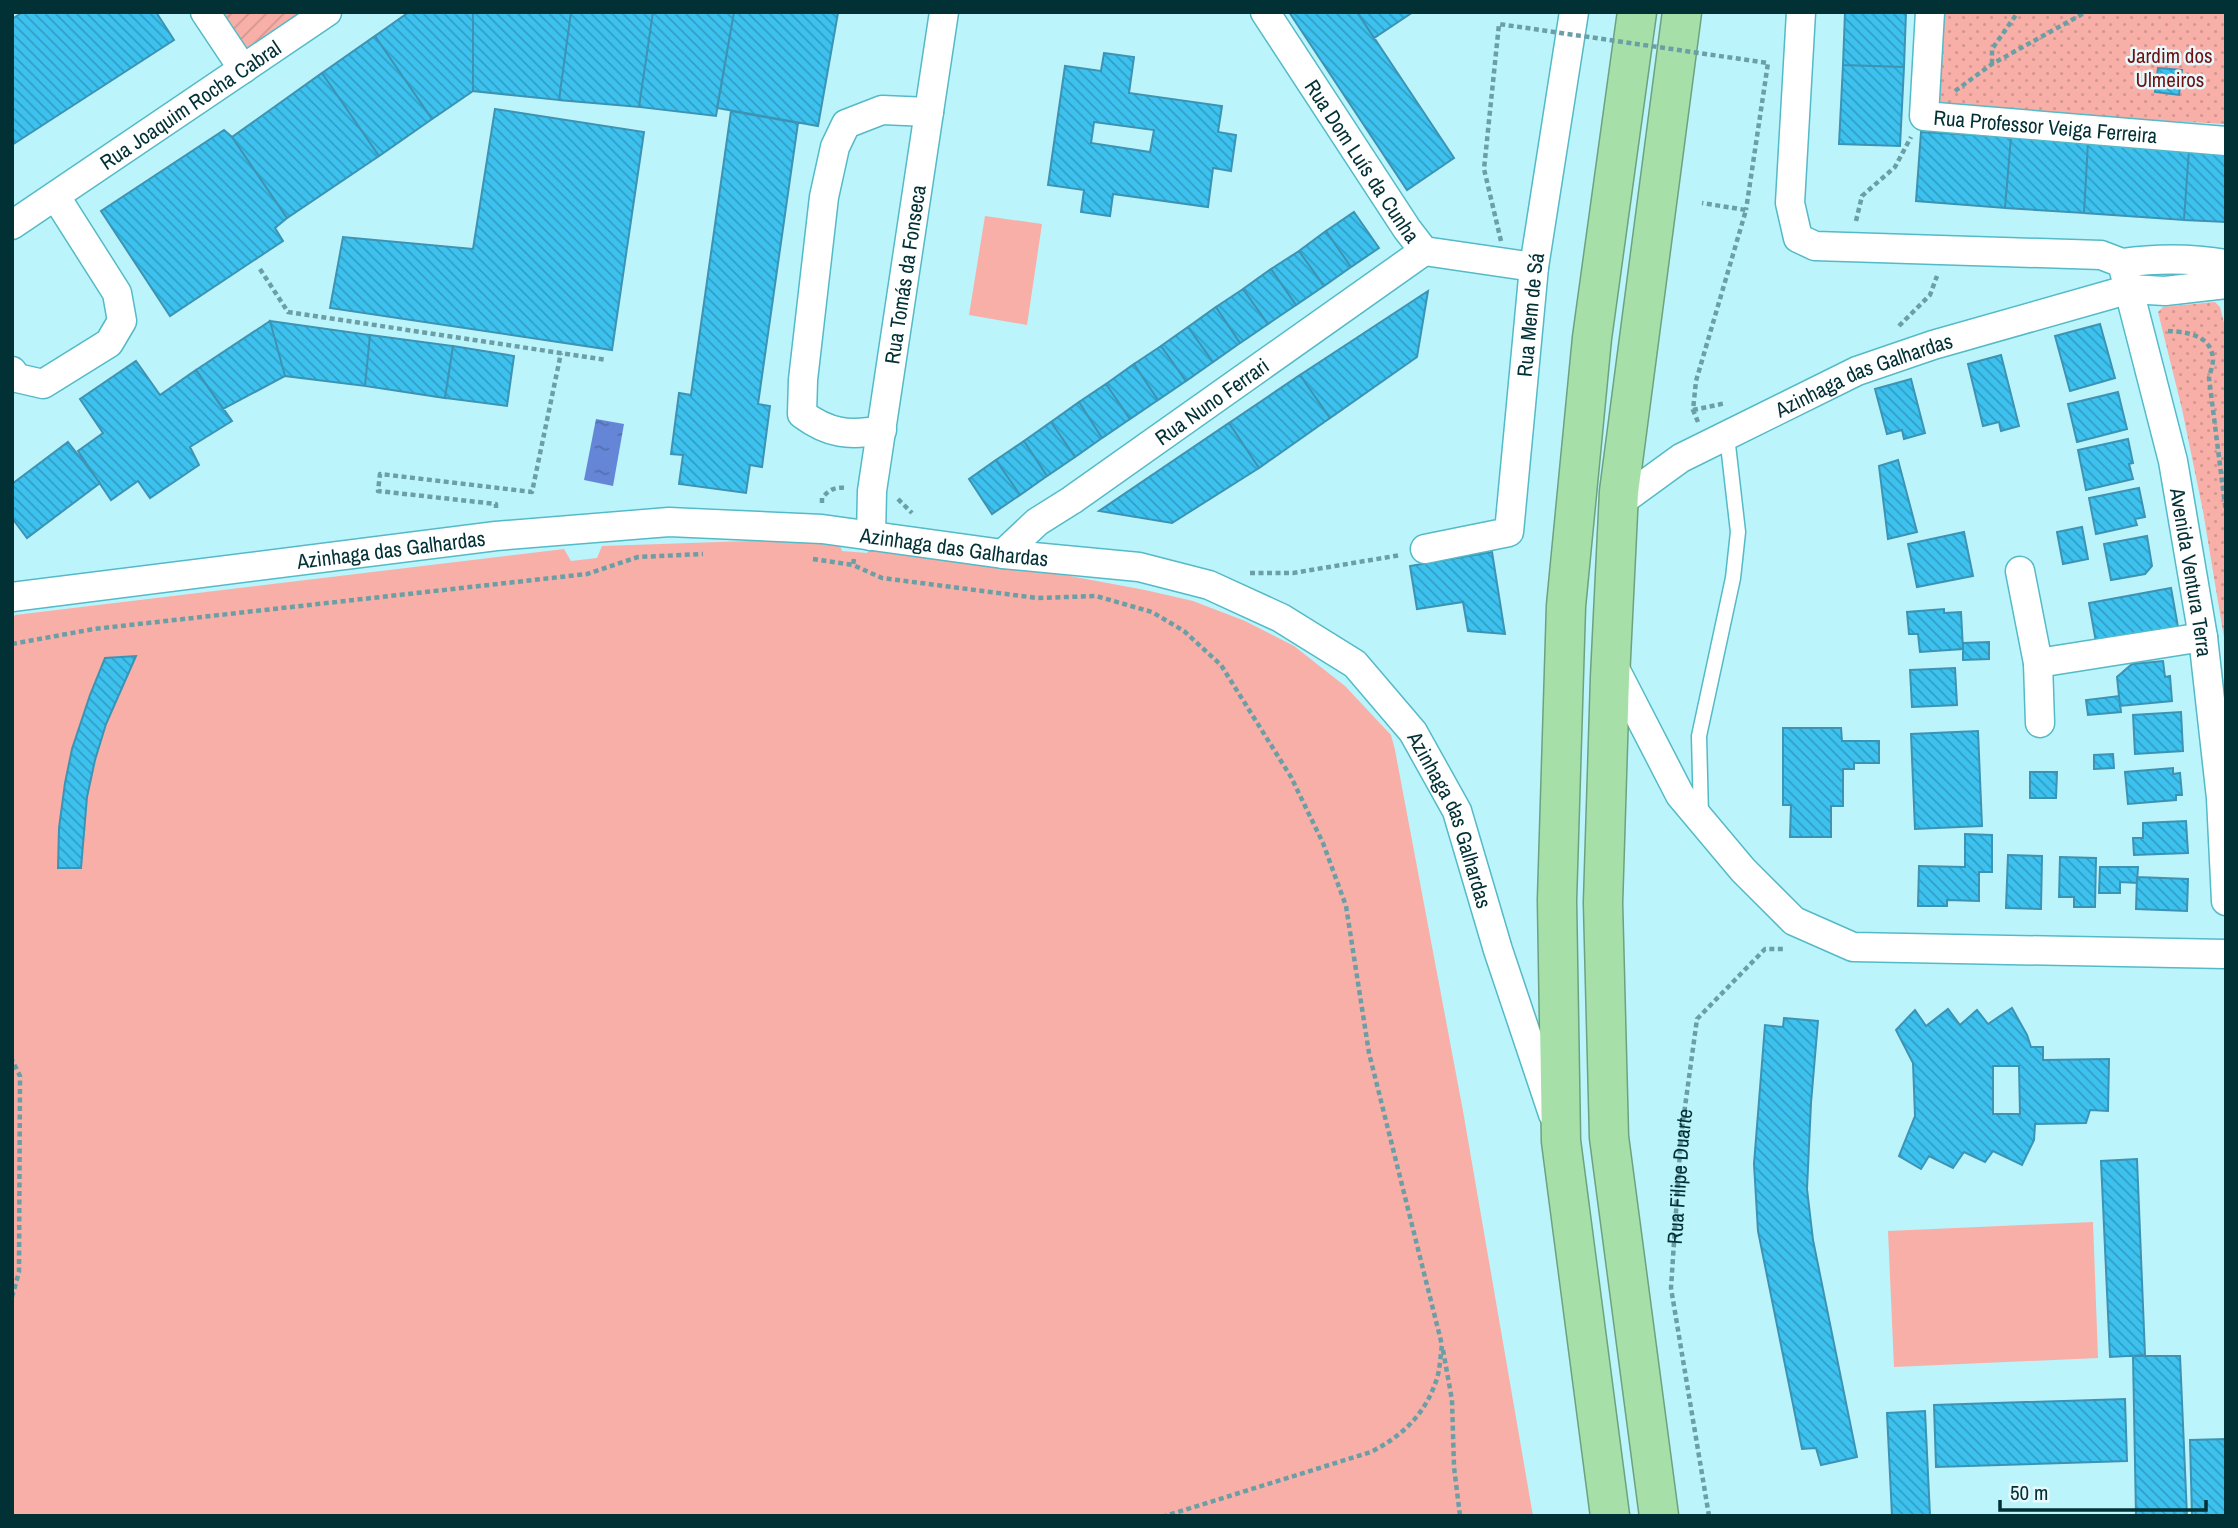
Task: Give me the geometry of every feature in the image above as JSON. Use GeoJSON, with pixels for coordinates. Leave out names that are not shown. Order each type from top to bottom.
{"type":"FeatureCollection","features":[{"type":"Feature","properties":{"kind":"highway"},"geometry":{"type":"LineString","coordinates":[[1610,1516],[1561,1141],[1557,900],[1566,606],[1592,338],[1637,12]]}},
{"type":"Feature","properties":{"kind":"highway"},"geometry":{"type":"LineString","coordinates":[[1659,1516],[1609,1137],[1603,903],[1619,503],[1682,12]]}},
{"type":"Feature","properties":{"kind":"street"},"geometry":{"type":"LineString","coordinates":[[205,12],[243,69]]}},
{"type":"Feature","properties":{"kind":"street","name":"Rua Joaquim Rocha Cabral"},"geometry":{"type":"LineString","coordinates":[[12,225],[327,12]]}},
{"type":"Feature","properties":{"kind":"street","name":"Rua Tomás da Fonseca"},"geometry":{"type":"LineString","coordinates":[[863,544],[944,12]]}},
{"type":"Feature","properties":{"kind":"street","name":"Rua Dom Luís da Cunha"},"geometry":{"type":"LineString","coordinates":[[1265,12],[1424,251],[1499,251],[1534,267]]}},
{"type":"Feature","properties":{"kind":"street","name":"Rua Mem de Sá"},"geometry":{"type":"LineString","coordinates":[[1418,551],[1509,532],[1534,267],[1574,12]]}},
{"type":"Feature","properties":{"kind":"street","name":"Azinhaga das Galhardas"},"geometry":{"type":"LineString","coordinates":[[1801,12],[1790,203],[1798,238],[1815,246],[2101,255],[2126,276],[2165,291],[2226,284]]}},
{"type":"Feature","properties":{"kind":"street","name":"Rua Professor Veiga Ferreira"},"geometry":{"type":"LineString","coordinates":[[1930,12],[1924,116],[2226,141]]}},
{"type":"Feature","properties":{"kind":"street"},"geometry":{"type":"LineString","coordinates":[[882,430],[843,433],[818,426],[803,414],[803,380],[824,197],[835,147],[846,124],[882,110],[929,111]]}},
{"type":"Feature","properties":{"kind":"street"},"geometry":{"type":"LineString","coordinates":[[12,370],[17,378],[43,384],[108,343],[122,321],[117,293],[56,197]]}},
{"type":"Feature","properties":{"kind":"street","name":"Rua Nuno Ferrari"},"geometry":{"type":"LineString","coordinates":[[1003,554],[1037,522],[1424,251]]}},
{"type":"Feature","properties":{"kind":"street","name":"Azinhaga das Galhardas"},"geometry":{"type":"LineString","coordinates":[[1619,503],[1681,458],[1857,372],[2126,276],[2151,259],[2185,258],[2226,264]]}},
{"type":"Feature","properties":{"kind":"street","name":"Avenida Ventura Terra"},"geometry":{"type":"LineString","coordinates":[[2126,276],[2173,461],[2203,637],[2221,798],[2226,901]]}},
{"type":"Feature","properties":{"kind":"street","name":"Azinhaga das Galhardas"},"geometry":{"type":"LineString","coordinates":[[12,597],[522,534],[669,522],[822,529],[863,544],[1139,567],[1209,585],[1281,618],[1354,664],[1413,732],[1457,811],[1561,1141]]}},
{"type":"Feature","properties":{"kind":"street"},"geometry":{"type":"LineString","coordinates":[[2020,571],[2038,663],[2040,723]]}},
{"type":"Feature","properties":{"kind":"street"},"geometry":{"type":"LineString","coordinates":[[2038,663],[2203,637]]}},
{"type":"Feature","properties":{"kind":"street"},"geometry":{"type":"LineString","coordinates":[[1611,661],[1679,795],[1743,870],[1794,921],[1853,947],[2226,954]]}},
{"type":"Feature","properties":{"kind":"lane"},"geometry":{"type":"LineString","coordinates":[[1702,821],[1699,736],[1734,578],[1738,532],[1727,436]]}},
{"type":"Feature","properties":{"kind":"path"},"geometry":{"type":"LineString","coordinates":[[1993,64],[1992,49],[2018,12]]}},
{"type":"Feature","properties":{"kind":"path"},"geometry":{"type":"LineString","coordinates":[[1849,247],[1862,196],[1895,167],[1924,116],[1993,64],[2086,12]]}},
{"type":"Feature","properties":{"kind":"path"},"geometry":{"type":"LineString","coordinates":[[1499,251],[1484,169],[1499,24],[1769,63],[1746,210],[1696,381],[1693,410]]}},
{"type":"Feature","properties":{"kind":"path"},"geometry":{"type":"LineString","coordinates":[[1702,203],[1746,210]]}},
{"type":"Feature","properties":{"kind":"path"},"geometry":{"type":"LineString","coordinates":[[260,269],[288,312],[607,360]]}},
{"type":"Feature","properties":{"kind":"path"},"geometry":{"type":"LineString","coordinates":[[496,504],[378,491],[380,474],[532,492],[561,353]]}},
{"type":"Feature","properties":{"kind":"path"},"geometry":{"type":"LineString","coordinates":[[822,529],[822,498],[838,487],[894,495],[920,522]]}},
{"type":"Feature","properties":{"kind":"path"},"geometry":{"type":"LineString","coordinates":[[853,565],[863,544]]}},
{"type":"Feature","properties":{"kind":"path"},"geometry":{"type":"LineString","coordinates":[[1241,573],[1293,573],[1418,551]]}},
{"type":"Feature","properties":{"kind":"path"},"geometry":{"type":"LineString","coordinates":[[12,645],[94,629],[587,574],[638,557],[705,554]]}},
{"type":"Feature","properties":{"kind":"path"},"geometry":{"type":"LineString","coordinates":[[813,559],[853,565],[881,578],[933,585],[1037,598],[1096,596],[1152,612],[1184,631],[1221,665],[1291,778],[1323,843],[1346,906],[1369,1053],[1442,1345],[1452,1400],[1454,1467],[1460,1516]]}},
{"type":"Feature","properties":{"kind":"path","name":"Rua Filipe Duarte"},"geometry":{"type":"LineString","coordinates":[[1709,1516],[1671,1288],[1681,1136],[1695,1032],[1697,1020],[1765,949],[1790,948]]}},
{"type":"Feature","properties":{"kind":"path"},"geometry":{"type":"LineString","coordinates":[[12,1059],[20,1076],[19,1272],[12,1297]]}},
{"type":"Feature","properties":{"kind":"path"},"geometry":{"type":"LineString","coordinates":[[1165,1516],[1371,1452],[1393,1440],[1415,1420],[1436,1383],[1442,1345]]}},
{"type":"Feature","properties":{"kind":"green space"},"geometry":{"type":"Polygon","coordinates":[[[205,12],[327,12],[243,69],[205,12]]]}},
{"type":"Feature","properties":{"kind":"green space","name":"Jardim dos Ulmeiros"},"geometry":{"type":"Polygon","coordinates":[[[1941,12],[2226,12],[2226,124],[1935,109],[1941,12]]]}},
{"type":"Feature","properties":{"kind":"green space"},"geometry":{"type":"Polygon","coordinates":[[[985,216],[1042,224],[1027,325],[969,315],[985,216]]]}},
{"type":"Feature","properties":{"kind":"green space"},"geometry":{"type":"Polygon","coordinates":[[[2215,302],[2220,307],[2226,331],[2226,650],[2203,511],[2158,312],[2163,307],[2215,302]]]}},
{"type":"Feature","properties":{"kind":"green space"},"geometry":{"type":"Polygon","coordinates":[[[838,538],[842,551],[867,553],[875,540],[1193,601],[1245,621],[1294,646],[1345,686],[1391,735],[1463,1111],[1533,1516],[12,1516],[12,620],[15,615],[564,549],[571,561],[597,558],[602,546],[838,538]]]}},
{"type":"Feature","properties":{"kind":"green space"},"geometry":{"type":"Polygon","coordinates":[[[2093,1222],[2098,1358],[1894,1367],[1888,1231],[2093,1222]]]}},
{"type":"Feature","properties":{"kind":"water"},"geometry":{"type":"Polygon","coordinates":[[[596,419],[624,424],[613,486],[584,480],[596,419]]]}},
{"type":"Feature","properties":{"kind":"building"},"geometry":{"type":"Polygon","coordinates":[[[23,12],[156,12],[174,40],[12,145],[12,19],[23,12]]]}},
{"type":"Feature","properties":{"kind":"building"},"geometry":{"type":"Polygon","coordinates":[[[409,12],[473,12],[473,91],[432,119],[375,36],[409,12]]]}},
{"type":"Feature","properties":{"kind":"building"},"geometry":{"type":"Polygon","coordinates":[[[473,12],[571,12],[559,100],[473,91],[473,12]]]}},
{"type":"Feature","properties":{"kind":"building"},"geometry":{"type":"Polygon","coordinates":[[[571,12],[653,12],[639,107],[559,100],[571,12]]]}},
{"type":"Feature","properties":{"kind":"building"},"geometry":{"type":"Polygon","coordinates":[[[653,12],[734,12],[716,116],[639,107],[653,12]]]}},
{"type":"Feature","properties":{"kind":"building"},"geometry":{"type":"Polygon","coordinates":[[[734,12],[838,13],[818,126],[717,108],[734,12]]]}},
{"type":"Feature","properties":{"kind":"building"},"geometry":{"type":"Polygon","coordinates":[[[1289,12],[1357,12],[1454,158],[1407,190],[1289,12]]]}},
{"type":"Feature","properties":{"kind":"building"},"geometry":{"type":"Polygon","coordinates":[[[1357,12],[1413,12],[1374,38],[1357,12]]]}},
{"type":"Feature","properties":{"kind":"building"},"geometry":{"type":"Polygon","coordinates":[[[1845,12],[1906,12],[1904,67],[1843,65],[1845,12]]]}},
{"type":"Feature","properties":{"kind":"building"},"geometry":{"type":"Polygon","coordinates":[[[375,36],[432,119],[379,156],[322,73],[375,36]]]}},
{"type":"Feature","properties":{"kind":"building"},"geometry":{"type":"Polygon","coordinates":[[[1104,53],[1134,57],[1129,93],[1222,106],[1218,132],[1236,135],[1231,171],[1213,168],[1208,207],[1113,194],[1110,216],[1081,212],[1084,190],[1048,185],[1065,66],[1101,71],[1104,53]],[[1094,122],[1091,143],[1150,152],[1154,130],[1094,122]]]}},
{"type":"Feature","properties":{"kind":"building"},"geometry":{"type":"Polygon","coordinates":[[[1843,65],[1904,67],[1900,146],[1839,144],[1843,65]]]}},
{"type":"Feature","properties":{"kind":"building"},"geometry":{"type":"Polygon","coordinates":[[[2158,68],[2182,70],[2179,95],[2155,92],[2158,68]]]}},
{"type":"Feature","properties":{"kind":"building"},"geometry":{"type":"Polygon","coordinates":[[[322,73],[379,156],[287,218],[232,137],[322,73]]]}},
{"type":"Feature","properties":{"kind":"building"},"geometry":{"type":"Polygon","coordinates":[[[495,109],[644,132],[612,350],[330,308],[343,237],[473,249],[495,109]]]}},
{"type":"Feature","properties":{"kind":"building"},"geometry":{"type":"Polygon","coordinates":[[[731,111],[798,123],[758,404],[770,406],[762,467],[750,465],[746,493],[679,484],[683,455],[671,454],[679,393],[691,395],[731,111]]]}},
{"type":"Feature","properties":{"kind":"building"},"geometry":{"type":"Polygon","coordinates":[[[224,130],[232,137],[287,218],[275,228],[283,241],[170,316],[101,211],[224,130]]]}},
{"type":"Feature","properties":{"kind":"building"},"geometry":{"type":"Polygon","coordinates":[[[1921,132],[2011,137],[2005,208],[1916,201],[1921,132]]]}},
{"type":"Feature","properties":{"kind":"building"},"geometry":{"type":"Polygon","coordinates":[[[2011,137],[2088,142],[2084,213],[2005,208],[2011,137]]]}},
{"type":"Feature","properties":{"kind":"building"},"geometry":{"type":"Polygon","coordinates":[[[2088,142],[2189,149],[2184,220],[2084,213],[2088,142]]]}},
{"type":"Feature","properties":{"kind":"building"},"geometry":{"type":"Polygon","coordinates":[[[2189,149],[2226,152],[2226,222],[2184,220],[2189,149]]]}},
{"type":"Feature","properties":{"kind":"building"},"geometry":{"type":"Polygon","coordinates":[[[1354,212],[1379,248],[1351,267],[1326,231],[1354,212]]]}},
{"type":"Feature","properties":{"kind":"building"},"geometry":{"type":"Polygon","coordinates":[[[1326,231],[1351,267],[1324,286],[1299,251],[1326,231]]]}},
{"type":"Feature","properties":{"kind":"building"},"geometry":{"type":"Polygon","coordinates":[[[1299,251],[1324,286],[1296,305],[1271,269],[1299,251]]]}},
{"type":"Feature","properties":{"kind":"building"},"geometry":{"type":"Polygon","coordinates":[[[1271,269],[1296,305],[1268,324],[1243,289],[1271,269]]]}},
{"type":"Feature","properties":{"kind":"building"},"geometry":{"type":"Polygon","coordinates":[[[1243,289],[1268,324],[1240,343],[1216,307],[1243,289]]]}},
{"type":"Feature","properties":{"kind":"building"},"geometry":{"type":"Polygon","coordinates":[[[1428,291],[1417,357],[1330,418],[1300,375],[1428,291]]]}},
{"type":"Feature","properties":{"kind":"building"},"geometry":{"type":"Polygon","coordinates":[[[1216,307],[1240,343],[1213,362],[1188,327],[1216,307]]]}},
{"type":"Feature","properties":{"kind":"building"},"geometry":{"type":"Polygon","coordinates":[[[270,321],[370,335],[365,386],[285,376],[270,321]]]}},
{"type":"Feature","properties":{"kind":"building"},"geometry":{"type":"Polygon","coordinates":[[[270,321],[285,376],[223,409],[196,370],[270,321]]]}},
{"type":"Feature","properties":{"kind":"building"},"geometry":{"type":"Polygon","coordinates":[[[2100,324],[2115,378],[2070,391],[2055,336],[2100,324]]]}},
{"type":"Feature","properties":{"kind":"building"},"geometry":{"type":"Polygon","coordinates":[[[1188,327],[1213,362],[1186,381],[1161,346],[1188,327]]]}},
{"type":"Feature","properties":{"kind":"building"},"geometry":{"type":"Polygon","coordinates":[[[370,335],[453,346],[445,398],[365,386],[370,335]]]}},
{"type":"Feature","properties":{"kind":"building"},"geometry":{"type":"Polygon","coordinates":[[[453,346],[514,356],[507,406],[445,398],[453,346]]]}},
{"type":"Feature","properties":{"kind":"building"},"geometry":{"type":"Polygon","coordinates":[[[1161,346],[1186,381],[1158,400],[1134,364],[1161,346]]]}},
{"type":"Feature","properties":{"kind":"building"},"geometry":{"type":"Polygon","coordinates":[[[2001,355],[2019,426],[2001,431],[1999,422],[1983,426],[1968,364],[2001,355]]]}},
{"type":"Feature","properties":{"kind":"building"},"geometry":{"type":"Polygon","coordinates":[[[136,361],[160,395],[196,370],[232,421],[190,447],[199,465],[150,498],[138,481],[111,500],[78,451],[103,433],[80,399],[136,361]]]}},
{"type":"Feature","properties":{"kind":"building"},"geometry":{"type":"Polygon","coordinates":[[[1134,364],[1158,400],[1130,419],[1106,384],[1134,364]]]}},
{"type":"Feature","properties":{"kind":"building"},"geometry":{"type":"Polygon","coordinates":[[[1300,375],[1330,418],[1259,468],[1229,423],[1300,375]]]}},
{"type":"Feature","properties":{"kind":"building"},"geometry":{"type":"Polygon","coordinates":[[[1911,379],[1925,433],[1904,439],[1902,430],[1887,434],[1875,389],[1911,379]]]}},
{"type":"Feature","properties":{"kind":"building"},"geometry":{"type":"Polygon","coordinates":[[[1106,384],[1130,419],[1102,438],[1079,402],[1106,384]]]}},
{"type":"Feature","properties":{"kind":"building"},"geometry":{"type":"Polygon","coordinates":[[[2118,392],[2127,429],[2077,442],[2068,404],[2118,392]]]}},
{"type":"Feature","properties":{"kind":"building"},"geometry":{"type":"Polygon","coordinates":[[[1079,402],[1102,438],[1075,457],[1051,422],[1079,402]]]}},
{"type":"Feature","properties":{"kind":"building"},"geometry":{"type":"Polygon","coordinates":[[[1051,422],[1075,457],[1047,476],[1024,441],[1051,422]]]}},
{"type":"Feature","properties":{"kind":"building"},"geometry":{"type":"Polygon","coordinates":[[[1229,423],[1259,468],[1172,523],[1099,511],[1229,423]]]}},
{"type":"Feature","properties":{"kind":"building"},"geometry":{"type":"Polygon","coordinates":[[[2128,439],[2133,463],[2129,464],[2133,479],[2086,490],[2078,450],[2128,439]]]}},
{"type":"Feature","properties":{"kind":"building"},"geometry":{"type":"Polygon","coordinates":[[[1024,441],[1047,476],[1020,495],[996,460],[1024,441]]]}},
{"type":"Feature","properties":{"kind":"building"},"geometry":{"type":"Polygon","coordinates":[[[68,442],[100,483],[27,538],[12,518],[12,484],[68,442]]]}},
{"type":"Feature","properties":{"kind":"building"},"geometry":{"type":"Polygon","coordinates":[[[996,460],[1020,495],[992,514],[969,479],[996,460]]]}},
{"type":"Feature","properties":{"kind":"building"},"geometry":{"type":"Polygon","coordinates":[[[1898,460],[1917,532],[1888,539],[1879,466],[1898,460]]]}},
{"type":"Feature","properties":{"kind":"building"},"geometry":{"type":"Polygon","coordinates":[[[2139,488],[2145,517],[2135,519],[2137,525],[2096,534],[2089,498],[2139,488]]]}},
{"type":"Feature","properties":{"kind":"building"},"geometry":{"type":"Polygon","coordinates":[[[2082,527],[2088,559],[2063,564],[2057,532],[2082,527]]]}},
{"type":"Feature","properties":{"kind":"building"},"geometry":{"type":"Polygon","coordinates":[[[1964,532],[1973,576],[1917,587],[1908,544],[1964,532]]]}},
{"type":"Feature","properties":{"kind":"building"},"geometry":{"type":"Polygon","coordinates":[[[2147,536],[2152,566],[2145,574],[2111,580],[2104,544],[2147,536]]]}},
{"type":"Feature","properties":{"kind":"building"},"geometry":{"type":"Polygon","coordinates":[[[1492,552],[1505,634],[1468,631],[1463,602],[1417,609],[1410,566],[1492,552]]]}},
{"type":"Feature","properties":{"kind":"building"},"geometry":{"type":"Polygon","coordinates":[[[2171,588],[2178,627],[2096,642],[2089,603],[2171,588]]]}},
{"type":"Feature","properties":{"kind":"building"},"geometry":{"type":"Polygon","coordinates":[[[1944,609],[1944,613],[1961,612],[1963,649],[1920,652],[1918,634],[1909,634],[1907,612],[1944,609]]]}},
{"type":"Feature","properties":{"kind":"building"},"geometry":{"type":"Polygon","coordinates":[[[1989,642],[1989,659],[1963,660],[1963,643],[1989,642]]]}},
{"type":"Feature","properties":{"kind":"building"},"geometry":{"type":"Polygon","coordinates":[[[136,656],[106,724],[95,760],[87,797],[81,868],[58,868],[59,828],[65,783],[72,749],[90,695],[105,658],[136,656]]]}},
{"type":"Feature","properties":{"kind":"building"},"geometry":{"type":"Polygon","coordinates":[[[2163,661],[2165,677],[2170,676],[2172,701],[2120,706],[2117,677],[2132,664],[2163,661]]]}},
{"type":"Feature","properties":{"kind":"building"},"geometry":{"type":"Polygon","coordinates":[[[1955,668],[1957,705],[1912,707],[1910,670],[1955,668]]]}},
{"type":"Feature","properties":{"kind":"building"},"geometry":{"type":"Polygon","coordinates":[[[2119,696],[2121,712],[2088,715],[2086,700],[2119,696]]]}},
{"type":"Feature","properties":{"kind":"building"},"geometry":{"type":"Polygon","coordinates":[[[2181,712],[2183,751],[2135,754],[2133,715],[2181,712]]]}},
{"type":"Feature","properties":{"kind":"building"},"geometry":{"type":"Polygon","coordinates":[[[1783,728],[1841,728],[1842,741],[1879,741],[1879,763],[1854,763],[1854,769],[1843,769],[1843,806],[1831,806],[1831,837],[1790,837],[1791,805],[1783,805],[1783,728]]]}},
{"type":"Feature","properties":{"kind":"building"},"geometry":{"type":"Polygon","coordinates":[[[1978,731],[1982,826],[1915,829],[1911,734],[1978,731]]]}},
{"type":"Feature","properties":{"kind":"building"},"geometry":{"type":"Polygon","coordinates":[[[2113,754],[2114,768],[2094,769],[2094,755],[2113,754]]]}},
{"type":"Feature","properties":{"kind":"building"},"geometry":{"type":"Polygon","coordinates":[[[2173,768],[2173,774],[2180,773],[2182,795],[2176,795],[2176,800],[2128,804],[2125,772],[2173,768]]]}},
{"type":"Feature","properties":{"kind":"building"},"geometry":{"type":"Polygon","coordinates":[[[2030,772],[2057,772],[2056,798],[2030,798],[2030,772]]]}},
{"type":"Feature","properties":{"kind":"building"},"geometry":{"type":"Polygon","coordinates":[[[2186,821],[2188,853],[2134,855],[2133,838],[2143,838],[2143,823],[2186,821]]]}},
{"type":"Feature","properties":{"kind":"building"},"geometry":{"type":"Polygon","coordinates":[[[1965,834],[1992,835],[1992,872],[1979,872],[1979,901],[1947,900],[1947,906],[1918,906],[1919,866],[1965,867],[1965,834]]]}},
{"type":"Feature","properties":{"kind":"building"},"geometry":{"type":"Polygon","coordinates":[[[2008,855],[2042,856],[2041,909],[2006,908],[2008,855]]]}},
{"type":"Feature","properties":{"kind":"building"},"geometry":{"type":"Polygon","coordinates":[[[2060,857],[2096,858],[2095,907],[2074,907],[2074,897],[2059,897],[2060,857]]]}},
{"type":"Feature","properties":{"kind":"building"},"geometry":{"type":"Polygon","coordinates":[[[2100,867],[2138,867],[2137,883],[2120,882],[2120,893],[2099,893],[2100,867]]]}},
{"type":"Feature","properties":{"kind":"building"},"geometry":{"type":"Polygon","coordinates":[[[2137,877],[2188,879],[2187,911],[2136,909],[2137,877]]]}},
{"type":"Feature","properties":{"kind":"building"},"geometry":{"type":"Polygon","coordinates":[[[2012,1008],[2031,1047],[2043,1047],[2043,1060],[2109,1059],[2108,1111],[2090,1110],[2086,1123],[2035,1124],[2034,1140],[2022,1165],[1993,1151],[1985,1162],[1964,1152],[1953,1168],[1929,1156],[1921,1169],[1899,1156],[1915,1116],[1913,1063],[1896,1030],[1915,1010],[1926,1026],[1948,1009],[1960,1025],[1977,1010],[1988,1024],[2012,1008]],[[1993,1066],[1993,1114],[2020,1114],[2019,1066],[1993,1066]]]}},
{"type":"Feature","properties":{"kind":"building"},"geometry":{"type":"Polygon","coordinates":[[[1784,1018],[1818,1021],[1807,1189],[1813,1240],[1857,1457],[1821,1465],[1816,1448],[1802,1449],[1758,1231],[1754,1164],[1765,1025],[1783,1027],[1784,1018]]]}},
{"type":"Feature","properties":{"kind":"building"},"geometry":{"type":"Polygon","coordinates":[[[2137,1159],[2145,1355],[2110,1357],[2101,1161],[2137,1159]]]}},
{"type":"Feature","properties":{"kind":"building"},"geometry":{"type":"Polygon","coordinates":[[[2133,1356],[2180,1356],[2187,1516],[2136,1516],[2133,1356]]]}},
{"type":"Feature","properties":{"kind":"building"},"geometry":{"type":"Polygon","coordinates":[[[2125,1399],[2127,1461],[1936,1467],[1934,1405],[2125,1399]]]}},
{"type":"Feature","properties":{"kind":"building"},"geometry":{"type":"Polygon","coordinates":[[[1925,1411],[1930,1516],[1892,1516],[1887,1413],[1925,1411]]]}},
{"type":"Feature","properties":{"kind":"building"},"geometry":{"type":"Polygon","coordinates":[[[2226,1439],[2226,1516],[2192,1516],[2190,1440],[2226,1439]]]}}]}
